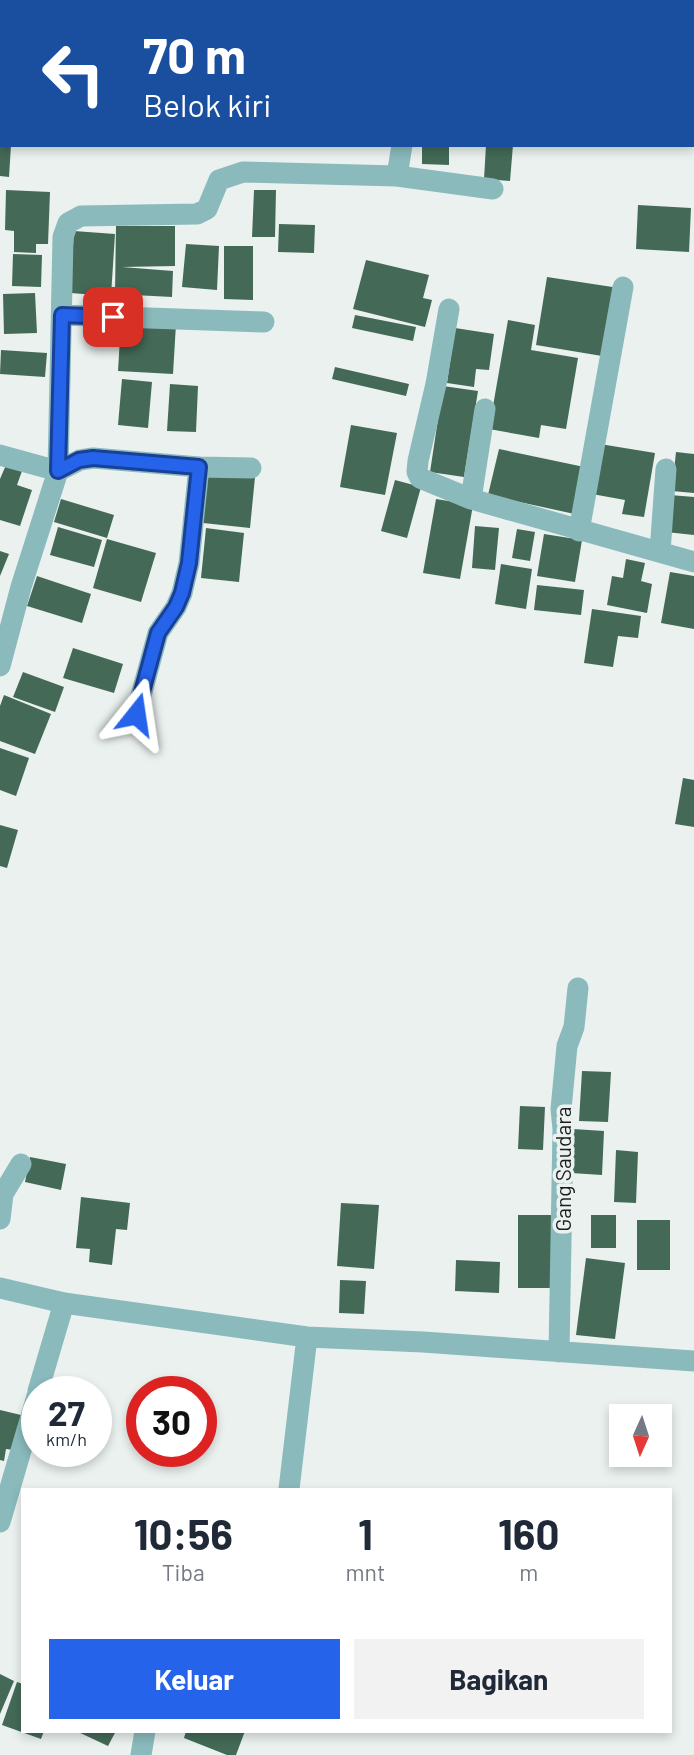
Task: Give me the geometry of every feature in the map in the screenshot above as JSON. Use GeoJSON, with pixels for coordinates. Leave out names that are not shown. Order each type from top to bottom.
{"type":"FeatureCollection","features":[{"type":"Feature","properties":{"kind":"street"},"geometry":{"type":"LineString","coordinates":[[397,176],[402,147]]}},
{"type":"Feature","properties":{"kind":"street"},"geometry":{"type":"LineString","coordinates":[[0,666],[58,471],[63,237],[68,223],[81,216],[197,214],[207,209],[219,180],[243,172],[397,176],[493,189]]}},
{"type":"Feature","properties":{"kind":"street"},"geometry":{"type":"LineString","coordinates":[[579,531],[623,287]]}},
{"type":"Feature","properties":{"kind":"street"},"geometry":{"type":"LineString","coordinates":[[449,309],[417,472],[424,480],[471,499],[694,562]]}},
{"type":"Feature","properties":{"kind":"street"},"geometry":{"type":"LineString","coordinates":[[62,315],[264,323]]}},
{"type":"Feature","properties":{"kind":"street"},"geometry":{"type":"LineString","coordinates":[[471,499],[485,409]]}},
{"type":"Feature","properties":{"kind":"street"},"geometry":{"type":"LineString","coordinates":[[0,455],[58,471],[79,460],[93,458],[199,467],[251,468]]}},
{"type":"Feature","properties":{"kind":"street"},"geometry":{"type":"LineString","coordinates":[[136,714],[158,633],[182,593],[189,563],[199,467]]}},
{"type":"Feature","properties":{"kind":"street"},"geometry":{"type":"LineString","coordinates":[[660,552],[666,469]]}},
{"type":"Feature","properties":{"kind":"street","name":"Gang Saudara"},"geometry":{"type":"LineString","coordinates":[[559,1352],[564,1129],[562,1109],[566,1046],[574,1027],[578,988]]}},
{"type":"Feature","properties":{"kind":"street"},"geometry":{"type":"LineString","coordinates":[[0,1219],[3,1194],[21,1164]]}},
{"type":"Feature","properties":{"kind":"street"},"geometry":{"type":"LineString","coordinates":[[0,1288],[64,1303],[307,1337],[423,1342],[694,1361]]}},
{"type":"Feature","properties":{"kind":"street"},"geometry":{"type":"LineString","coordinates":[[42,1376],[64,1303]]}},
{"type":"Feature","properties":{"kind":"street"},"geometry":{"type":"LineString","coordinates":[[289,1488],[307,1337]]}},
{"type":"Feature","properties":{"kind":"street"},"geometry":{"type":"LineString","coordinates":[[0,1522],[21,1450]]}},
{"type":"Feature","properties":{"kind":"street"},"geometry":{"type":"LineString","coordinates":[[141,1755],[145,1733]]}},
{"type":"Feature","properties":{"kind":"building"},"geometry":{"type":"Polygon","coordinates":[[[0,147],[11,147],[9,177],[0,176],[0,147]]]}},
{"type":"Feature","properties":{"kind":"building"},"geometry":{"type":"Polygon","coordinates":[[[422,147],[449,147],[449,165],[422,164],[422,147]]]}},
{"type":"Feature","properties":{"kind":"building"},"geometry":{"type":"Polygon","coordinates":[[[486,147],[513,147],[510,181],[484,179],[486,147]]]}},
{"type":"Feature","properties":{"kind":"building"},"geometry":{"type":"Polygon","coordinates":[[[6,190],[50,192],[48,244],[36,244],[36,253],[14,252],[14,231],[5,230],[6,190]]]}},
{"type":"Feature","properties":{"kind":"building"},"geometry":{"type":"Polygon","coordinates":[[[254,190],[276,190],[275,237],[252,237],[254,190]]]}},
{"type":"Feature","properties":{"kind":"building"},"geometry":{"type":"Polygon","coordinates":[[[638,205],[691,208],[689,252],[636,249],[638,205]]]}},
{"type":"Feature","properties":{"kind":"building"},"geometry":{"type":"Polygon","coordinates":[[[279,224],[315,225],[314,253],[278,252],[279,224]]]}},
{"type":"Feature","properties":{"kind":"building"},"geometry":{"type":"Polygon","coordinates":[[[116,226],[175,226],[175,266],[122,267],[173,271],[172,297],[115,294],[116,226]]]}},
{"type":"Feature","properties":{"kind":"building"},"geometry":{"type":"Polygon","coordinates":[[[74,231],[115,234],[111,296],[70,293],[74,231]]]}},
{"type":"Feature","properties":{"kind":"building"},"geometry":{"type":"Polygon","coordinates":[[[186,244],[219,246],[217,290],[182,287],[186,244]]]}},
{"type":"Feature","properties":{"kind":"building"},"geometry":{"type":"Polygon","coordinates":[[[224,246],[253,246],[253,300],[224,299],[224,246]]]}},
{"type":"Feature","properties":{"kind":"building"},"geometry":{"type":"Polygon","coordinates":[[[13,254],[42,255],[41,287],[12,286],[13,254]]]}},
{"type":"Feature","properties":{"kind":"building"},"geometry":{"type":"Polygon","coordinates":[[[366,260],[429,275],[423,298],[432,300],[425,327],[353,309],[366,260]]]}},
{"type":"Feature","properties":{"kind":"building"},"geometry":{"type":"Polygon","coordinates":[[[547,277],[619,288],[608,357],[536,345],[547,277]]]}},
{"type":"Feature","properties":{"kind":"building"},"geometry":{"type":"Polygon","coordinates":[[[35,293],[37,333],[4,334],[3,294],[35,293]]]}},
{"type":"Feature","properties":{"kind":"building"},"geometry":{"type":"Polygon","coordinates":[[[355,315],[416,327],[413,341],[352,328],[355,315]]]}},
{"type":"Feature","properties":{"kind":"building"},"geometry":{"type":"Polygon","coordinates":[[[508,320],[535,325],[531,350],[578,358],[566,429],[541,425],[539,438],[489,429],[508,320]]]}},
{"type":"Feature","properties":{"kind":"building"},"geometry":{"type":"Polygon","coordinates":[[[121,321],[176,324],[173,374],[118,371],[121,321]]]}},
{"type":"Feature","properties":{"kind":"building"},"geometry":{"type":"Polygon","coordinates":[[[455,328],[494,334],[489,370],[476,369],[474,387],[447,383],[455,328]]]}},
{"type":"Feature","properties":{"kind":"building"},"geometry":{"type":"Polygon","coordinates":[[[1,350],[47,353],[45,377],[0,374],[1,350]]]}},
{"type":"Feature","properties":{"kind":"building"},"geometry":{"type":"Polygon","coordinates":[[[335,367],[409,384],[406,396],[332,379],[335,367]]]}},
{"type":"Feature","properties":{"kind":"building"},"geometry":{"type":"Polygon","coordinates":[[[122,379],[152,382],[148,428],[118,425],[122,379]]]}},
{"type":"Feature","properties":{"kind":"building"},"geometry":{"type":"Polygon","coordinates":[[[170,384],[198,386],[196,432],[167,431],[170,384]]]}},
{"type":"Feature","properties":{"kind":"building"},"geometry":{"type":"Polygon","coordinates":[[[443,386],[478,391],[464,477],[430,472],[443,386]]]}},
{"type":"Feature","properties":{"kind":"building"},"geometry":{"type":"Polygon","coordinates":[[[351,425],[397,433],[385,495],[340,487],[351,425]]]}},
{"type":"Feature","properties":{"kind":"building"},"geometry":{"type":"Polygon","coordinates":[[[600,444],[655,453],[644,517],[622,514],[625,500],[592,494],[600,444]]]}},
{"type":"Feature","properties":{"kind":"building"},"geometry":{"type":"Polygon","coordinates":[[[499,449],[589,468],[579,515],[488,495],[499,449]]]}},
{"type":"Feature","properties":{"kind":"building"},"geometry":{"type":"Polygon","coordinates":[[[676,452],[694,454],[694,493],[672,491],[676,452]]]}},
{"type":"Feature","properties":{"kind":"building"},"geometry":{"type":"Polygon","coordinates":[[[6,465],[22,471],[17,485],[32,490],[20,526],[0,520],[0,479],[6,465]]]}},
{"type":"Feature","properties":{"kind":"building"},"geometry":{"type":"Polygon","coordinates":[[[208,472],[255,477],[250,528],[203,523],[208,472]]]}},
{"type":"Feature","properties":{"kind":"building"},"geometry":{"type":"Polygon","coordinates":[[[395,480],[421,487],[407,538],[381,531],[395,480]]]}},
{"type":"Feature","properties":{"kind":"building"},"geometry":{"type":"Polygon","coordinates":[[[670,495],[694,497],[694,535],[666,532],[670,495]]]}},
{"type":"Feature","properties":{"kind":"building"},"geometry":{"type":"Polygon","coordinates":[[[61,499],[114,515],[107,538],[54,522],[61,499]]]}},
{"type":"Feature","properties":{"kind":"building"},"geometry":{"type":"Polygon","coordinates":[[[436,499],[473,505],[460,579],[423,573],[436,499]]]}},
{"type":"Feature","properties":{"kind":"building"},"geometry":{"type":"Polygon","coordinates":[[[475,526],[499,528],[495,570],[472,568],[475,526]]]}},
{"type":"Feature","properties":{"kind":"building"},"geometry":{"type":"Polygon","coordinates":[[[58,527],[102,540],[94,567],[50,555],[58,527]]]}},
{"type":"Feature","properties":{"kind":"building"},"geometry":{"type":"Polygon","coordinates":[[[206,528],[244,533],[239,582],[201,578],[206,528]]]}},
{"type":"Feature","properties":{"kind":"building"},"geometry":{"type":"Polygon","coordinates":[[[517,529],[535,532],[530,561],[512,558],[517,529]]]}},
{"type":"Feature","properties":{"kind":"building"},"geometry":{"type":"Polygon","coordinates":[[[544,534],[582,540],[575,582],[537,576],[544,534]]]}},
{"type":"Feature","properties":{"kind":"building"},"geometry":{"type":"Polygon","coordinates":[[[107,539],[156,553],[141,602],[93,588],[107,539]]]}},
{"type":"Feature","properties":{"kind":"building"},"geometry":{"type":"Polygon","coordinates":[[[0,551],[9,554],[0,576],[0,551]]]}},
{"type":"Feature","properties":{"kind":"building"},"geometry":{"type":"Polygon","coordinates":[[[626,559],[645,563],[641,581],[652,584],[647,613],[607,605],[612,576],[623,578],[626,559]]]}},
{"type":"Feature","properties":{"kind":"building"},"geometry":{"type":"Polygon","coordinates":[[[501,564],[532,569],[526,609],[495,604],[501,564]]]}},
{"type":"Feature","properties":{"kind":"building"},"geometry":{"type":"Polygon","coordinates":[[[670,572],[694,576],[694,629],[661,623],[670,572]]]}},
{"type":"Feature","properties":{"kind":"building"},"geometry":{"type":"Polygon","coordinates":[[[37,576],[91,594],[82,623],[27,606],[37,576]]]}},
{"type":"Feature","properties":{"kind":"building"},"geometry":{"type":"Polygon","coordinates":[[[537,585],[584,590],[581,615],[534,610],[537,585]]]}},
{"type":"Feature","properties":{"kind":"building"},"geometry":{"type":"Polygon","coordinates":[[[592,609],[641,616],[638,638],[618,636],[613,667],[584,663],[592,609]]]}},
{"type":"Feature","properties":{"kind":"building"},"geometry":{"type":"Polygon","coordinates":[[[73,648],[123,664],[114,693],[63,678],[73,648]]]}},
{"type":"Feature","properties":{"kind":"building"},"geometry":{"type":"Polygon","coordinates":[[[23,672],[64,687],[55,712],[13,697],[23,672]]]}},
{"type":"Feature","properties":{"kind":"building"},"geometry":{"type":"Polygon","coordinates":[[[4,695],[51,714],[35,754],[0,741],[0,706],[4,695]]]}},
{"type":"Feature","properties":{"kind":"building"},"geometry":{"type":"Polygon","coordinates":[[[0,748],[29,758],[16,796],[0,790],[0,748]]]}},
{"type":"Feature","properties":{"kind":"building"},"geometry":{"type":"Polygon","coordinates":[[[683,778],[694,780],[694,827],[675,824],[683,778]]]}},
{"type":"Feature","properties":{"kind":"building"},"geometry":{"type":"Polygon","coordinates":[[[0,825],[18,830],[7,868],[0,866],[0,825]]]}},
{"type":"Feature","properties":{"kind":"building"},"geometry":{"type":"Polygon","coordinates":[[[582,1071],[611,1072],[608,1122],[579,1121],[582,1071]]]}},
{"type":"Feature","properties":{"kind":"building"},"geometry":{"type":"Polygon","coordinates":[[[520,1106],[545,1107],[543,1150],[518,1149],[520,1106]]]}},
{"type":"Feature","properties":{"kind":"building"},"geometry":{"type":"Polygon","coordinates":[[[573,1129],[604,1131],[602,1175],[571,1173],[573,1129]]]}},
{"type":"Feature","properties":{"kind":"building"},"geometry":{"type":"Polygon","coordinates":[[[616,1150],[638,1152],[636,1203],[614,1202],[616,1150]]]}},
{"type":"Feature","properties":{"kind":"building"},"geometry":{"type":"Polygon","coordinates":[[[30,1157],[66,1164],[61,1190],[25,1182],[30,1157]]]}},
{"type":"Feature","properties":{"kind":"building"},"geometry":{"type":"Polygon","coordinates":[[[81,1197],[130,1203],[127,1230],[116,1229],[112,1265],[89,1262],[90,1249],[76,1248],[81,1197]]]}},
{"type":"Feature","properties":{"kind":"building"},"geometry":{"type":"Polygon","coordinates":[[[341,1203],[379,1205],[374,1269],[337,1266],[341,1203]]]}},
{"type":"Feature","properties":{"kind":"building"},"geometry":{"type":"Polygon","coordinates":[[[518,1215],[552,1215],[552,1288],[518,1288],[518,1215]]]}},
{"type":"Feature","properties":{"kind":"building"},"geometry":{"type":"Polygon","coordinates":[[[591,1215],[616,1215],[616,1248],[591,1248],[591,1215]]]}},
{"type":"Feature","properties":{"kind":"building"},"geometry":{"type":"Polygon","coordinates":[[[637,1220],[670,1220],[670,1270],[637,1270],[637,1220]]]}},
{"type":"Feature","properties":{"kind":"building"},"geometry":{"type":"Polygon","coordinates":[[[586,1258],[625,1263],[615,1339],[576,1335],[586,1258]]]}},
{"type":"Feature","properties":{"kind":"building"},"geometry":{"type":"Polygon","coordinates":[[[456,1260],[500,1262],[499,1293],[455,1291],[456,1260]]]}},
{"type":"Feature","properties":{"kind":"building"},"geometry":{"type":"Polygon","coordinates":[[[340,1280],[366,1281],[364,1314],[339,1313],[340,1280]]]}},
{"type":"Feature","properties":{"kind":"building"},"geometry":{"type":"Polygon","coordinates":[[[0,1410],[21,1415],[14,1450],[6,1449],[4,1461],[0,1460],[0,1410]]]}},
{"type":"Feature","properties":{"kind":"building"},"geometry":{"type":"Polygon","coordinates":[[[0,1674],[14,1681],[0,1714],[0,1674]]]}},
{"type":"Feature","properties":{"kind":"building"},"geometry":{"type":"Polygon","coordinates":[[[17,1682],[21,1683],[21,1732],[2,1725],[17,1682]]]}},
{"type":"Feature","properties":{"kind":"building"},"geometry":{"type":"Polygon","coordinates":[[[24,1733],[43,1733],[41,1739],[24,1733]]]}},
{"type":"Feature","properties":{"kind":"building"},"geometry":{"type":"Polygon","coordinates":[[[80,1733],[115,1733],[108,1746],[80,1733]]]}},
{"type":"Feature","properties":{"kind":"building"},"geometry":{"type":"Polygon","coordinates":[[[185,1733],[244,1733],[236,1755],[227,1755],[184,1738],[185,1733]]]}},
{"type":"Feature","properties":{"kind":"route"},"geometry":{"type":"LineString","coordinates":[[113,317],[62,315],[58,471],[79,460],[93,458],[199,467],[189,563],[182,593],[158,633],[136,714]]}}]}
